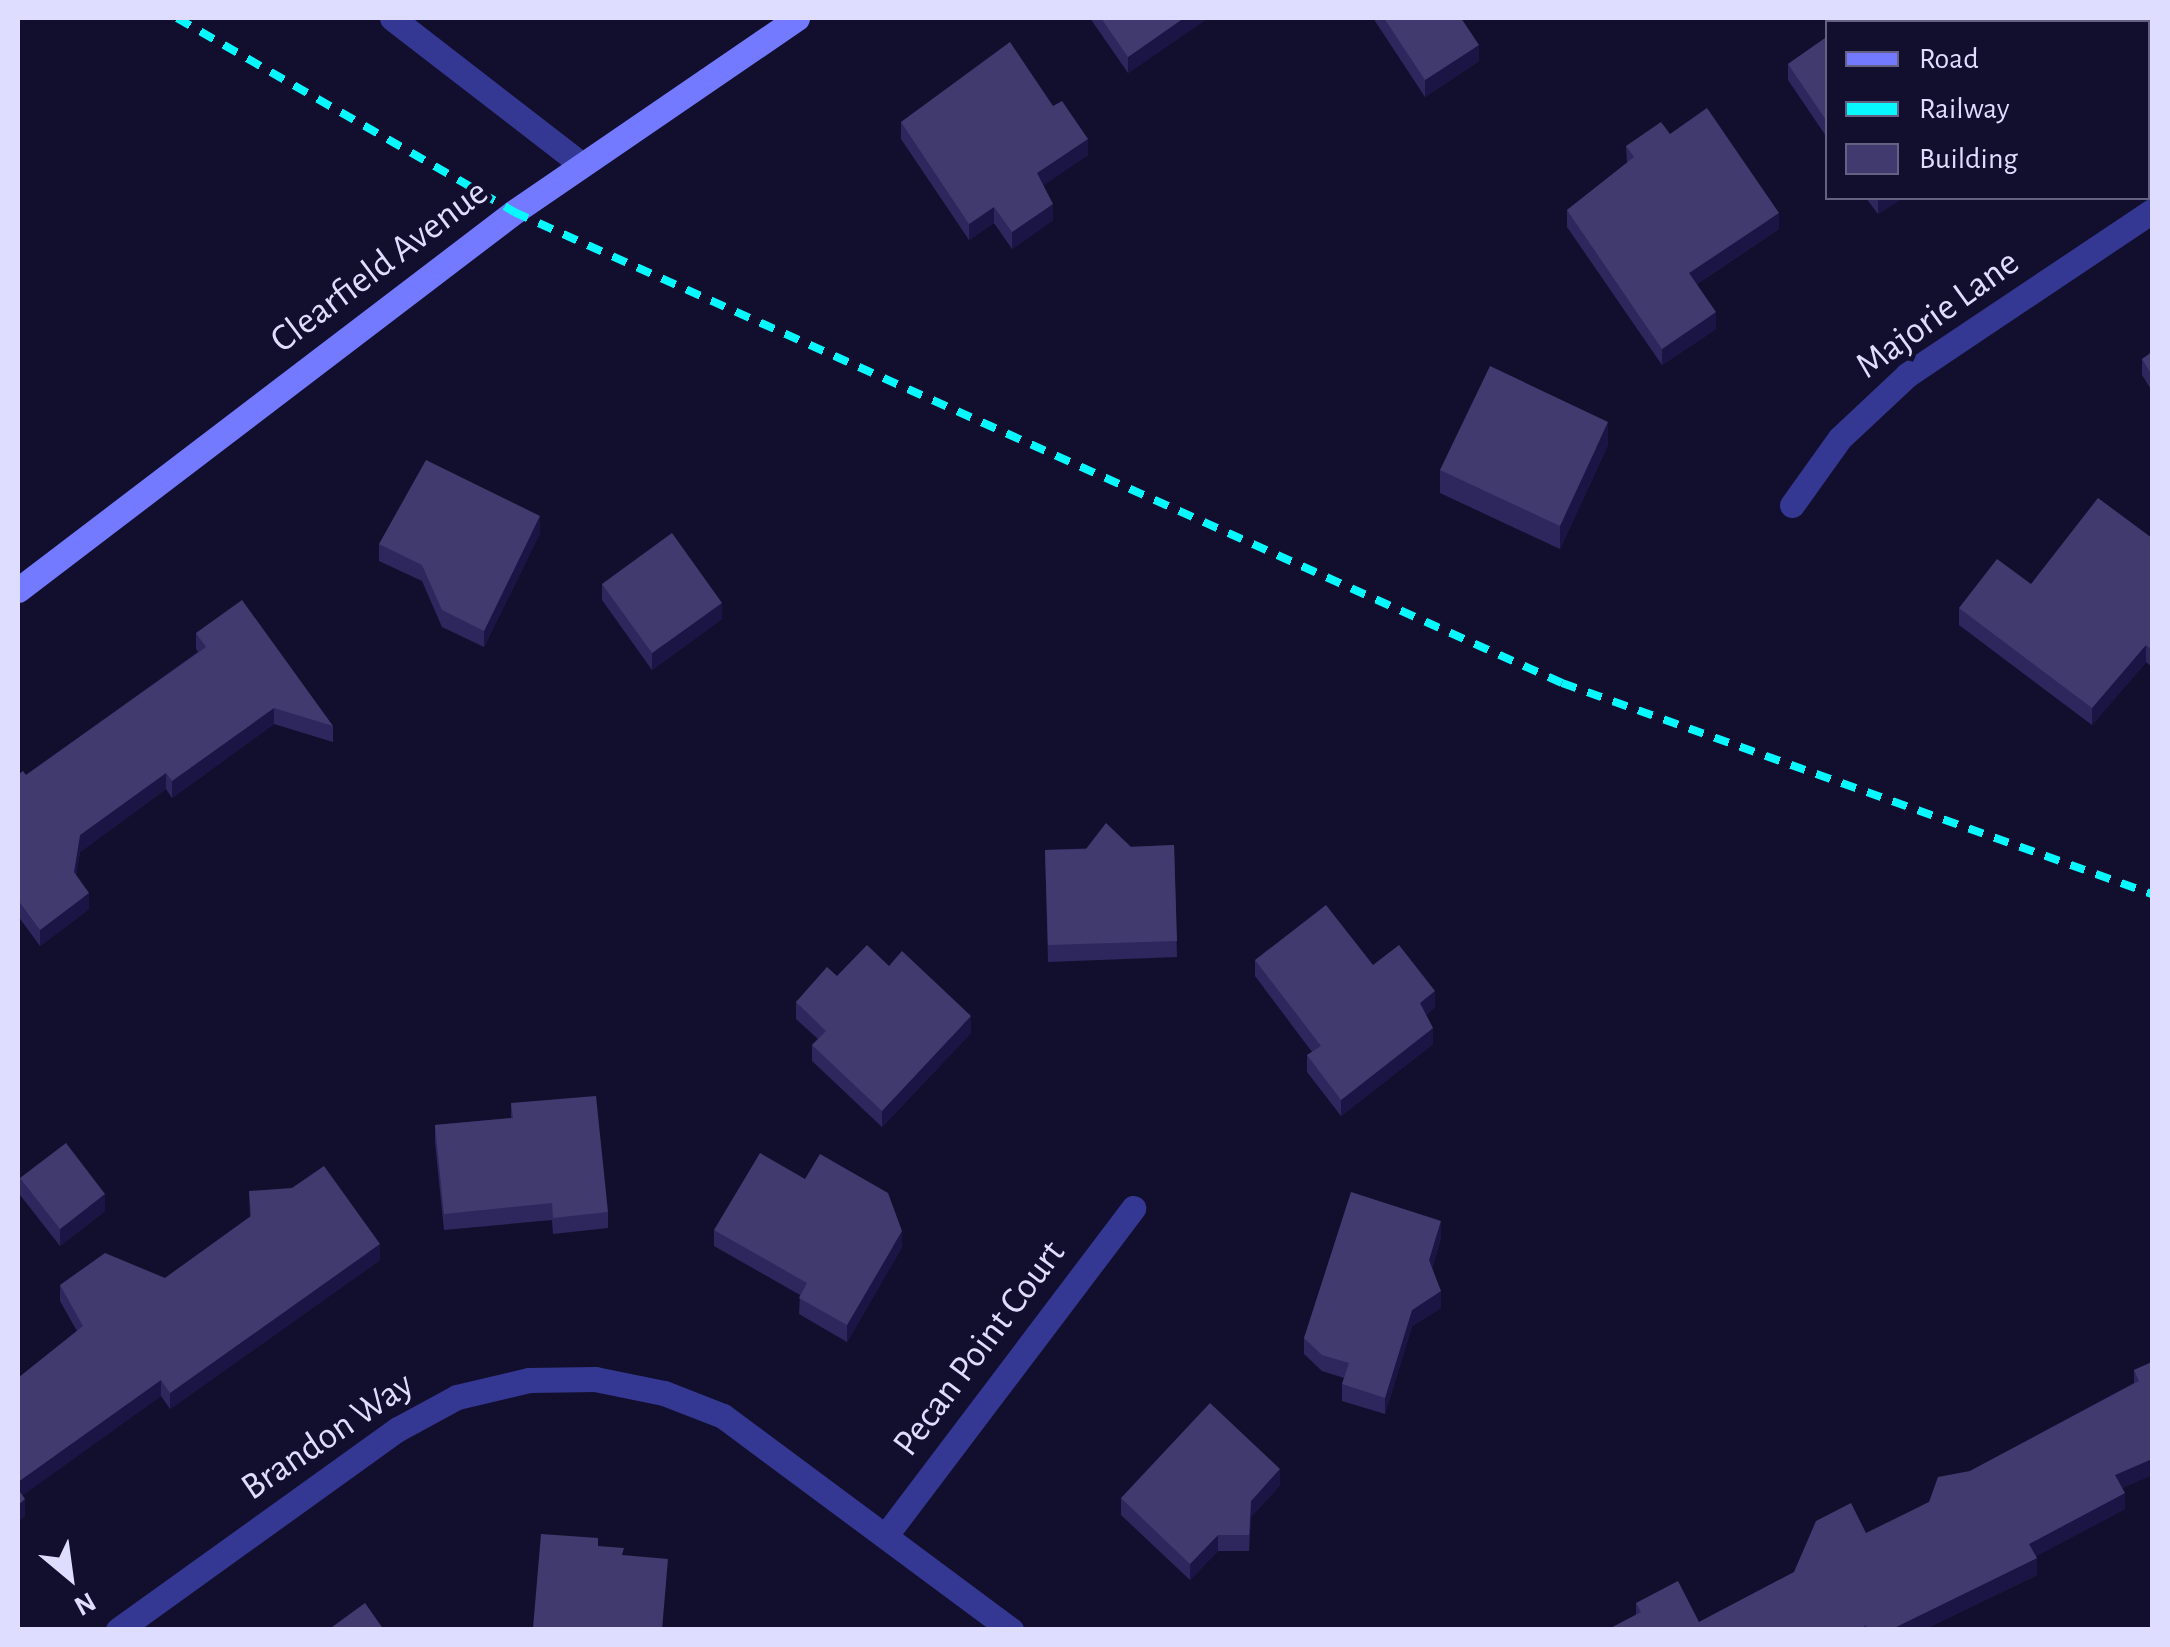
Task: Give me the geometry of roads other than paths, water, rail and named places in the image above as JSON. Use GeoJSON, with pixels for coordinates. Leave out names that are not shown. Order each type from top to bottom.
{"type":"FeatureCollection","features":[{"type":"Feature","properties":{"kind":"street"},"geometry":{"type":"LineString","coordinates":[[392,18],[581,164]]}},
{"type":"Feature","properties":{"kind":"street","name":"Clearfield Avenue"},"geometry":{"type":"LineString","coordinates":[[18,590],[581,164],[797,18]]}},
{"type":"Feature","properties":{"kind":"street","name":"Majorie Lane"},"geometry":{"type":"LineString","coordinates":[[1792,505],[1840,438],[1906,375],[2152,210]]}},
{"type":"Feature","properties":{"kind":"street","name":"Pecan Point Court"},"geometry":{"type":"LineString","coordinates":[[886,1534],[1133,1208]]}},
{"type":"Feature","properties":{"kind":"street","name":"Brandon Way"},"geometry":{"type":"LineString","coordinates":[[118,1630],[398,1429],[457,1397],[529,1380],[595,1379],[664,1393],[722,1416],[1012,1630]]}},
{"type":"Feature","properties":{"kind":"railway"},"geometry":{"type":"LineString","coordinates":[[177,18],[514,212],[1562,683],[2152,894]]}}]}
